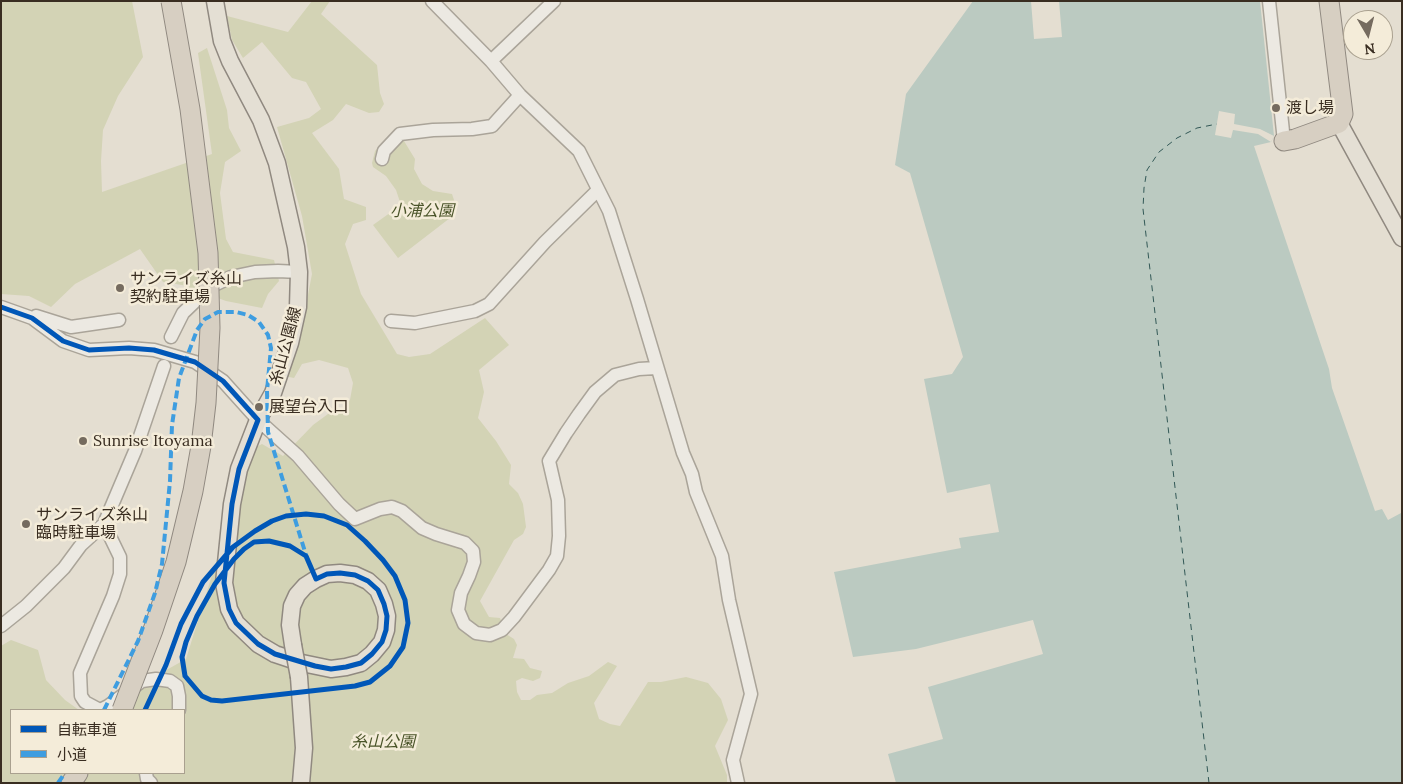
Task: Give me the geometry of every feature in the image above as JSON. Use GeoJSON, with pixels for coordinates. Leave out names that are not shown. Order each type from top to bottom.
{"type":"FeatureCollection","features":[{"type":"Feature","properties":{"kind":"highway"},"geometry":{"type":"LineString","coordinates":[[122,709],[144,656],[176,562],[193,491],[203,429],[209,358],[210,292],[204,217],[190,108],[172,1]]}},
{"type":"Feature","properties":{"kind":"highway"},"geometry":{"type":"LineString","coordinates":[[1284,141],[1295,139],[1339,123],[1343,114],[1329,1]]}},
{"type":"Feature","properties":{"kind":"highway"},"geometry":{"type":"LineString","coordinates":[[116,709],[144,656]]}},
{"type":"Feature","properties":{"kind":"main road","name":"糸山公園線"},"geometry":{"type":"LineString","coordinates":[[215,1],[222,40],[230,61],[262,120],[277,163],[294,238],[299,272],[298,307],[290,342],[273,392],[258,420],[239,469],[232,504],[224,584],[229,609],[236,623],[258,644],[276,654],[302,663],[331,669],[361,663],[372,654],[382,642],[386,630],[387,616],[378,590],[368,581],[355,575],[327,574],[305,586],[297,595],[292,606],[290,625],[293,645],[299,677],[304,748],[301,783]]}},
{"type":"Feature","properties":{"kind":"main road"},"geometry":{"type":"LineString","coordinates":[[1339,123],[1402,238]]}},
{"type":"Feature","properties":{"kind":"street"},"geometry":{"type":"LineString","coordinates":[[432,1],[491,61],[520,95],[579,151],[609,211],[683,453],[692,474],[696,492],[722,556],[729,600],[752,694],[733,760],[738,783]]}},
{"type":"Feature","properties":{"kind":"street"},"geometry":{"type":"LineString","coordinates":[[491,61],[554,1]]}},
{"type":"Feature","properties":{"kind":"street"},"geometry":{"type":"LineString","coordinates":[[1269,1],[1284,141]]}},
{"type":"Feature","properties":{"kind":"street"},"geometry":{"type":"LineString","coordinates":[[382,159],[384,151],[400,134],[492,126],[520,95]]}},
{"type":"Feature","properties":{"kind":"street"},"geometry":{"type":"LineString","coordinates":[[392,321],[415,323],[433,320],[475,311],[489,304],[545,242],[598,190]]}},
{"type":"Feature","properties":{"kind":"street"},"geometry":{"type":"LineString","coordinates":[[171,337],[183,313],[210,288],[230,277],[278,270],[299,272]]}},
{"type":"Feature","properties":{"kind":"street"},"geometry":{"type":"LineString","coordinates":[[1,307],[32,318],[64,341],[89,350],[129,348],[154,350],[195,362],[223,381],[258,420],[298,456],[339,504],[355,519],[380,509],[392,507],[402,511],[422,528],[466,543],[472,551],[474,562],[470,576],[461,593],[458,610],[464,624],[476,633],[490,635],[502,630],[514,617],[549,570],[556,556],[559,536],[558,500],[549,461],[595,392],[615,375],[639,369],[656,368]]}},
{"type":"Feature","properties":{"kind":"street"},"geometry":{"type":"LineString","coordinates":[[1,307],[46,318],[71,327],[119,320]]}},
{"type":"Feature","properties":{"kind":"street"},"geometry":{"type":"LineString","coordinates":[[1,626],[26,606],[64,568],[81,545],[104,524],[135,451],[164,366]]}},
{"type":"Feature","properties":{"kind":"street"},"geometry":{"type":"LineString","coordinates":[[98,709],[85,702],[81,696],[80,673],[113,596],[120,574],[120,557],[104,524]]}},
{"type":"Feature","properties":{"kind":"street"},"geometry":{"type":"LineString","coordinates":[[102,709],[142,681],[156,679],[170,681],[177,686],[179,709]]}},
{"type":"Feature","properties":{"kind":"green space"},"geometry":{"type":"Polygon","coordinates":[[[1,1],[132,1],[143,57],[118,96],[103,130],[102,192],[212,154],[198,53],[207,48],[227,110],[229,128],[241,151],[225,162],[220,193],[226,239],[233,252],[274,260],[279,281],[268,294],[262,308],[226,301],[182,285],[163,282],[140,249],[75,284],[51,307],[29,296],[1,294],[1,1]]]}},
{"type":"Feature","properties":{"kind":"green space","name":"糸山公園"},"geometry":{"type":"Polygon","coordinates":[[[312,1],[330,1],[321,14],[377,65],[380,93],[384,104],[379,112],[369,113],[346,104],[333,120],[312,133],[339,169],[344,199],[366,207],[366,220],[353,224],[345,244],[361,294],[397,354],[409,357],[430,354],[485,318],[509,345],[479,370],[484,392],[478,418],[496,441],[511,465],[509,484],[518,493],[523,504],[526,527],[523,534],[514,540],[480,601],[489,617],[500,618],[506,634],[514,639],[517,645],[513,658],[524,659],[530,668],[542,671],[540,678],[533,681],[522,678],[516,681],[517,692],[521,700],[530,700],[537,695],[552,693],[568,683],[589,676],[608,662],[617,666],[594,703],[599,719],[620,726],[648,682],[661,682],[686,677],[708,683],[721,699],[728,720],[715,746],[727,775],[727,783],[1,783],[1,646],[11,640],[38,650],[46,680],[65,700],[78,709],[10,709],[10,774],[185,774],[185,709],[97,709],[186,659],[244,472],[256,447],[262,444],[283,456],[313,425],[328,414],[345,407],[350,400],[353,383],[348,368],[319,360],[302,364],[294,378],[284,376],[301,331],[312,274],[302,216],[277,127],[309,118],[321,109],[306,82],[292,78],[262,42],[243,58],[232,40],[227,16],[288,32],[312,1]]]}},
{"type":"Feature","properties":{"kind":"green space","name":"小浦公園"},"geometry":{"type":"Polygon","coordinates":[[[390,141],[404,141],[415,159],[414,169],[422,184],[433,191],[452,194],[456,206],[450,218],[398,258],[373,225],[401,205],[396,190],[386,176],[373,167],[372,163],[375,151],[380,145],[390,141]]]}},
{"type":"Feature","properties":{"kind":"shaded area"},"geometry":{"type":"Polygon","coordinates":[[[973,1],[1031,1],[1034,39],[1062,37],[1059,1],[1260,1],[1274,136],[1271,142],[1254,146],[1329,369],[1332,388],[1375,511],[1382,509],[1388,520],[1401,513],[1402,515],[1402,783],[896,783],[888,754],[943,739],[928,687],[1043,654],[1033,620],[916,649],[853,657],[834,572],[961,548],[959,538],[999,532],[990,484],[947,493],[924,379],[952,374],[963,357],[910,173],[895,165],[906,94],[973,1]]]}},
{"type":"Feature","properties":{"kind":"pier"},"geometry":{"type":"Polygon","coordinates":[[[1219,111],[1235,114],[1234,124],[1260,129],[1274,136],[1271,142],[1258,134],[1233,130],[1231,138],[1215,135],[1219,111]]]}},
{"type":"Feature","properties":{"kind":"ferry route"},"geometry":{"type":"LineString","coordinates":[[1209,783],[1143,209],[1147,170],[1159,152],[1177,138],[1197,128],[1217,124]]}},
{"type":"Feature","properties":{"kind":"marked path"},"geometry":{"type":"LineString","coordinates":[[104,709],[138,641],[155,593],[162,564],[170,481],[172,425],[179,378],[197,330],[205,319],[218,312],[236,312],[248,315],[259,322],[268,335],[271,348],[267,391],[268,432],[306,555]]}},
{"type":"Feature","properties":{"kind":"marked path"},"geometry":{"type":"LineString","coordinates":[[58,783],[64,774]]}},
{"type":"Feature","properties":{"kind":"cycle path"},"geometry":{"type":"LineString","coordinates":[[1,307],[32,318],[63,341],[89,350],[129,348],[154,350],[195,362],[223,381],[258,420],[239,469],[232,504],[227,554]]}},
{"type":"Feature","properties":{"kind":"cycle path"},"geometry":{"type":"LineString","coordinates":[[225,570],[215,584],[197,616],[182,657],[185,676],[202,696],[211,700],[222,701],[355,686],[370,682],[390,666],[403,647],[408,623],[405,600],[395,576],[383,560],[347,525],[324,516],[306,514],[286,516],[272,521],[255,531],[233,547],[227,554]]}},
{"type":"Feature","properties":{"kind":"cycle path"},"geometry":{"type":"LineString","coordinates":[[269,541],[290,546],[306,556],[316,579],[327,574],[355,575],[368,581],[378,590],[384,604],[387,616],[386,630],[382,642],[361,663],[331,669],[275,654],[258,644],[236,623],[229,609],[224,583],[225,570],[244,549],[254,542],[269,541]]}},
{"type":"Feature","properties":{"kind":"cycle path"},"geometry":{"type":"LineString","coordinates":[[225,570],[227,554]]}},
{"type":"Feature","properties":{"kind":"cycle path"},"geometry":{"type":"LineString","coordinates":[[145,709],[166,665],[181,624],[203,582],[227,554]]}},
{"type":"Feature","properties":{"kind":"place","name":"渡し場"},"geometry":{"type":"Point","coordinates":[1276,108]}},
{"type":"Feature","properties":{"kind":"place","name":"サンライズ糸山 契約駐車場"},"geometry":{"type":"Point","coordinates":[120,288]}},
{"type":"Feature","properties":{"kind":"place","name":"展望台入口"},"geometry":{"type":"Point","coordinates":[259,407]}},
{"type":"Feature","properties":{"kind":"place","name":"Sunrise Itoyama"},"geometry":{"type":"Point","coordinates":[83,441]}},
{"type":"Feature","properties":{"kind":"place","name":"サンライズ糸山 臨時駐車場"},"geometry":{"type":"Point","coordinates":[26,524]}}]}
